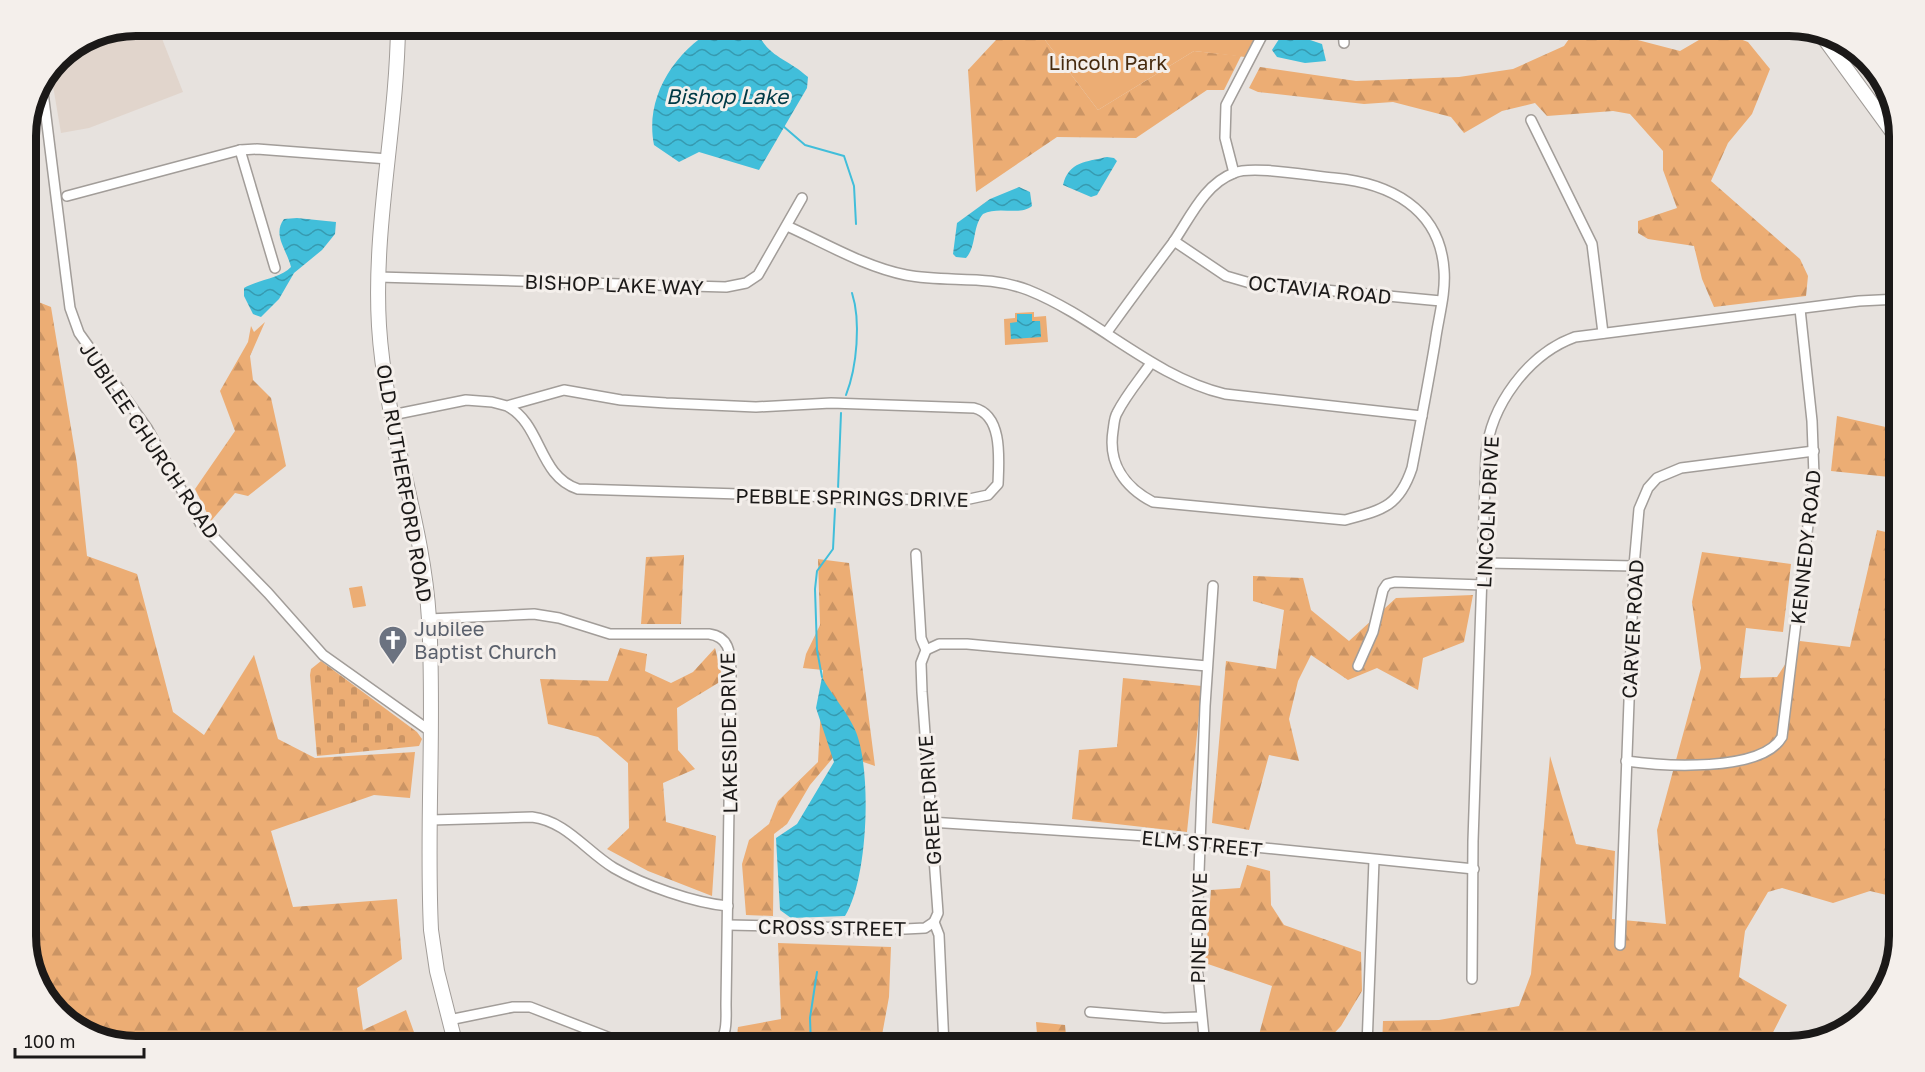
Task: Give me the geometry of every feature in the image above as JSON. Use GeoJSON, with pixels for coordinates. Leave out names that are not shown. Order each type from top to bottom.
{"type":"FeatureCollection","features":[{"type":"Feature","properties":{"kind":"street","name":"OLD RUTHERFORD ROAD"},"geometry":{"type":"LineString","coordinates":[[397,36],[378,277],[382,358],[418,538],[429,619],[432,940],[453,1036]]}},
{"type":"Feature","properties":{"kind":"street"},"geometry":{"type":"LineString","coordinates":[[1234,172],[1225,138],[1226,105],[1262,36]]}},
{"type":"Feature","properties":{"kind":"street"},"geometry":{"type":"LineString","coordinates":[[1344,36],[1344,43]]}},
{"type":"Feature","properties":{"kind":"street"},"geometry":{"type":"LineString","coordinates":[[1829,45],[1889,127]]}},
{"type":"Feature","properties":{"kind":"street","name":"JUBILEE CHURCH ROAD"},"geometry":{"type":"LineString","coordinates":[[44,98],[70,308],[83,339],[147,428],[192,511],[212,537],[268,593],[323,655],[430,731]]}},
{"type":"Feature","properties":{"kind":"street"},"geometry":{"type":"LineString","coordinates":[[1531,120],[1592,244],[1603,333]]}},
{"type":"Feature","properties":{"kind":"street"},"geometry":{"type":"LineString","coordinates":[[67,196],[240,150],[388,159]]}},
{"type":"Feature","properties":{"kind":"street"},"geometry":{"type":"LineString","coordinates":[[240,150],[275,268]]}},
{"type":"Feature","properties":{"kind":"street"},"geometry":{"type":"LineString","coordinates":[[1107,332],[1174,241],[1202,198],[1234,172],[1251,170],[1348,179],[1383,187],[1415,207],[1430,226],[1442,250],[1444,272],[1441,302],[1422,416],[1405,489],[1390,506],[1370,514],[1346,520],[1153,502],[1138,494],[1123,478],[1113,460],[1112,436],[1116,415],[1151,363]]}},
{"type":"Feature","properties":{"kind":"street","name":"BISHOP LAKE WAY"},"geometry":{"type":"LineString","coordinates":[[378,277],[726,287],[746,283],[759,275],[802,198]]}},
{"type":"Feature","properties":{"kind":"street"},"geometry":{"type":"LineString","coordinates":[[787,226],[889,271],[921,278],[990,279],[1024,289],[1050,299],[1107,332],[1175,377],[1225,394],[1422,416]]}},
{"type":"Feature","properties":{"kind":"street","name":"OCTAVIA ROAD"},"geometry":{"type":"LineString","coordinates":[[1174,241],[1226,276],[1250,283],[1441,302]]}},
{"type":"Feature","properties":{"kind":"street","name":"LINCOLN DRIVE"},"geometry":{"type":"LineString","coordinates":[[1472,979],[1473,869],[1487,445],[1498,412],[1525,371],[1539,356],[1562,342],[1603,333],[1859,301],[1889,300]]}},
{"type":"Feature","properties":{"kind":"street","name":"KENNEDY ROAD"},"geometry":{"type":"LineString","coordinates":[[1626,761],[1663,765],[1727,762],[1751,757],[1774,747],[1782,737],[1812,508],[1814,451],[1800,309]]}},
{"type":"Feature","properties":{"kind":"street","name":"PEBBLE SPRINGS DRIVE"},"geometry":{"type":"LineString","coordinates":[[392,416],[466,400],[507,406],[523,419],[551,470],[562,482],[578,489],[960,501],[988,495],[998,484],[994,426],[986,412],[974,408],[831,403],[776,407],[677,404],[621,400],[571,390],[557,390],[507,406]]}},
{"type":"Feature","properties":{"kind":"street","name":"CARVER ROAD"},"geometry":{"type":"LineString","coordinates":[[1620,945],[1634,566],[1638,516],[1642,498],[1653,482],[1665,473],[1681,468],[1814,451]]}},
{"type":"Feature","properties":{"kind":"street","name":"GREER DRIVE"},"geometry":{"type":"LineString","coordinates":[[916,554],[921,638],[926,650],[921,663],[922,692],[938,912],[934,922],[939,935],[944,1036]]}},
{"type":"Feature","properties":{"kind":"street"},"geometry":{"type":"LineString","coordinates":[[1484,563],[1634,566]]}},
{"type":"Feature","properties":{"kind":"street"},"geometry":{"type":"LineString","coordinates":[[1358,666],[1373,632],[1383,590],[1388,584],[1395,582],[1483,585]]}},
{"type":"Feature","properties":{"kind":"street","name":"PINE DRIVE"},"geometry":{"type":"LineString","coordinates":[[1204,1036],[1196,956],[1207,666],[1213,586]]}},
{"type":"Feature","properties":{"kind":"street","name":"LAKESIDE DRIVE"},"geometry":{"type":"LineString","coordinates":[[429,619],[534,614],[560,618],[610,634],[709,634],[723,639],[730,651],[731,673],[728,925],[723,1036]]}},
{"type":"Feature","properties":{"kind":"street"},"geometry":{"type":"LineString","coordinates":[[926,650],[939,644],[968,644],[1207,666]]}},
{"type":"Feature","properties":{"kind":"street"},"geometry":{"type":"LineString","coordinates":[[431,820],[532,818],[546,820],[561,827],[604,861],[627,875],[710,904],[728,906]]}},
{"type":"Feature","properties":{"kind":"street","name":"ELM STREET"},"geometry":{"type":"LineString","coordinates":[[930,822],[1028,827],[1473,869]]}},
{"type":"Feature","properties":{"kind":"street"},"geometry":{"type":"LineString","coordinates":[[1367,1036],[1374,860]]}},
{"type":"Feature","properties":{"kind":"street","name":"CROSS STREET"},"geometry":{"type":"LineString","coordinates":[[728,925],[905,929],[925,928],[934,922]]}},
{"type":"Feature","properties":{"kind":"street"},"geometry":{"type":"LineString","coordinates":[[449,1020],[513,1007],[530,1007],[545,1010],[605,1036]]}},
{"type":"Feature","properties":{"kind":"street"},"geometry":{"type":"LineString","coordinates":[[1090,1012],[1164,1018],[1201,1017]]}},
{"type":"Feature","properties":{"kind":"shaded area"},"geometry":{"type":"Polygon","coordinates":[[[136,36],[161,36],[183,92],[89,128],[61,133],[52,82],[70,61],[86,49],[104,41],[136,36]]]}},
{"type":"Feature","properties":{"kind":"green space"},"geometry":{"type":"Polygon","coordinates":[[[1000,36],[1042,36],[1098,110],[1194,51],[1241,56],[1224,90],[1207,90],[1136,138],[1057,137],[976,192],[968,70],[1000,36]]]}},
{"type":"Feature","properties":{"kind":"green space","name":"Lincoln Park"},"geometry":{"type":"Polygon","coordinates":[[[1042,36],[1256,36],[1245,57],[1194,51],[1098,110],[1042,36]]]}},
{"type":"Feature","properties":{"kind":"green space"},"geometry":{"type":"Polygon","coordinates":[[[1571,36],[1627,36],[1680,51],[1706,36],[1732,36],[1748,42],[1770,69],[1752,114],[1728,143],[1711,181],[1800,259],[1808,276],[1806,296],[1714,307],[1702,279],[1694,246],[1648,239],[1638,233],[1638,221],[1677,208],[1663,170],[1663,151],[1630,114],[1613,111],[1547,116],[1535,103],[1502,111],[1464,133],[1451,117],[1393,102],[1364,104],[1258,92],[1249,88],[1260,67],[1356,81],[1459,77],[1513,69],[1564,46],[1571,36]]]}},
{"type":"Feature","properties":{"kind":"green space"},"geometry":{"type":"Polygon","coordinates":[[[36,301],[51,307],[77,464],[87,556],[137,574],[173,712],[204,735],[254,655],[278,739],[315,758],[415,752],[410,798],[374,795],[271,831],[293,907],[397,899],[402,959],[357,988],[363,1030],[406,1010],[415,1036],[123,1035],[110,1033],[86,1023],[61,1002],[46,980],[36,943],[36,301]]]}},
{"type":"Feature","properties":{"kind":"green space"},"geometry":{"type":"Polygon","coordinates":[[[1034,312],[1034,317],[1046,316],[1048,342],[1005,345],[1004,319],[1015,318],[1015,313],[1034,312]]]}},
{"type":"Feature","properties":{"kind":"green space"},"geometry":{"type":"Polygon","coordinates":[[[265,322],[250,356],[253,380],[271,398],[286,466],[248,496],[235,493],[211,521],[195,489],[235,431],[220,391],[248,342],[251,326],[254,332],[265,322]]]}},
{"type":"Feature","properties":{"kind":"green space"},"geometry":{"type":"Polygon","coordinates":[[[1837,416],[1889,428],[1889,477],[1831,471],[1837,416]]]}},
{"type":"Feature","properties":{"kind":"green space"},"geometry":{"type":"Polygon","coordinates":[[[1877,530],[1889,533],[1889,896],[1870,891],[1833,903],[1782,888],[1768,892],[1745,931],[1739,977],[1787,1005],[1771,1036],[1382,1036],[1383,1021],[1439,1020],[1519,1006],[1531,974],[1550,756],[1576,844],[1615,851],[1612,919],[1666,924],[1657,830],[1701,668],[1692,602],[1702,552],[1791,564],[1783,632],[1746,628],[1740,678],[1777,677],[1800,641],[1850,647],[1877,530]]]}},
{"type":"Feature","properties":{"kind":"green space"},"geometry":{"type":"Polygon","coordinates":[[[684,555],[681,624],[641,624],[646,557],[684,555]]]}},
{"type":"Feature","properties":{"kind":"green space"},"geometry":{"type":"Polygon","coordinates":[[[818,559],[849,563],[875,766],[837,753],[810,785],[787,824],[774,834],[773,916],[746,915],[742,864],[749,840],[769,824],[778,801],[818,762],[823,670],[803,668],[806,654],[820,625],[818,559]]]}},
{"type":"Feature","properties":{"kind":"green space"},"geometry":{"type":"Polygon","coordinates":[[[1253,576],[1303,578],[1311,610],[1349,641],[1396,598],[1473,595],[1464,642],[1423,658],[1418,690],[1377,668],[1348,680],[1311,655],[1298,681],[1289,719],[1299,761],[1269,755],[1249,830],[1212,823],[1226,661],[1276,669],[1284,610],[1253,601],[1253,576]]]}},
{"type":"Feature","properties":{"kind":"green space"},"geometry":{"type":"Polygon","coordinates":[[[362,586],[366,606],[353,608],[349,588],[362,586]]]}},
{"type":"Feature","properties":{"kind":"green space"},"geometry":{"type":"Polygon","coordinates":[[[620,648],[647,654],[645,671],[671,683],[693,672],[715,648],[723,680],[677,708],[678,750],[695,769],[663,783],[666,822],[716,836],[712,896],[648,871],[607,849],[629,828],[628,763],[598,737],[548,724],[540,679],[608,681],[620,648]]]}},
{"type":"Feature","properties":{"kind":"green space"},"geometry":{"type":"Polygon","coordinates":[[[321,661],[417,732],[422,739],[419,746],[317,756],[310,675],[311,669],[321,661]]]}},
{"type":"Feature","properties":{"kind":"green space"},"geometry":{"type":"Polygon","coordinates":[[[1123,678],[1202,686],[1187,832],[1072,819],[1079,750],[1117,747],[1123,678]]]}},
{"type":"Feature","properties":{"kind":"green space"},"geometry":{"type":"Polygon","coordinates":[[[1247,865],[1270,871],[1271,905],[1284,925],[1361,952],[1362,991],[1341,1026],[1332,1036],[1259,1036],[1272,986],[1205,963],[1211,890],[1240,888],[1247,865]]]}},
{"type":"Feature","properties":{"kind":"green space"},"geometry":{"type":"Polygon","coordinates":[[[778,943],[891,947],[889,997],[882,1036],[737,1036],[738,1027],[781,1019],[778,943]]]}},
{"type":"Feature","properties":{"kind":"green space"},"geometry":{"type":"Polygon","coordinates":[[[1036,1022],[1065,1025],[1066,1036],[1037,1036],[1036,1022]]]}},
{"type":"Feature","properties":{"kind":"water","name":"Bishop Lake"},"geometry":{"type":"Polygon","coordinates":[[[703,36],[759,36],[772,52],[808,77],[807,88],[759,170],[699,152],[679,162],[654,145],[652,126],[659,91],[667,75],[690,47],[703,36]]]}},
{"type":"Feature","properties":{"kind":"water"},"geometry":{"type":"Polygon","coordinates":[[[1281,36],[1304,38],[1322,44],[1326,61],[1305,63],[1277,57],[1272,50],[1281,36]]]}},
{"type":"Feature","properties":{"kind":"water"},"geometry":{"type":"Polygon","coordinates":[[[1107,157],[1117,161],[1097,195],[1091,197],[1063,185],[1069,171],[1074,167],[1107,157]]]}},
{"type":"Feature","properties":{"kind":"water"},"geometry":{"type":"Polygon","coordinates":[[[1019,187],[1030,192],[1032,206],[1021,210],[983,214],[966,258],[956,257],[953,254],[957,223],[990,199],[1019,187]]]}},
{"type":"Feature","properties":{"kind":"water"},"geometry":{"type":"Polygon","coordinates":[[[284,219],[336,222],[335,234],[322,250],[294,273],[279,299],[261,317],[253,314],[244,296],[244,288],[281,274],[291,267],[279,231],[284,219]]]}},
{"type":"Feature","properties":{"kind":"water"},"geometry":{"type":"Polygon","coordinates":[[[1017,314],[1032,314],[1032,321],[1040,321],[1041,337],[1011,339],[1010,323],[1017,322],[1017,314]]]}},
{"type":"Feature","properties":{"kind":"water"},"geometry":{"type":"Polygon","coordinates":[[[822,677],[853,725],[861,750],[866,798],[863,853],[853,899],[845,916],[791,918],[780,910],[776,838],[797,824],[834,762],[816,708],[822,677]]]}},
{"type":"Feature","properties":{"kind":"waterway"},"geometry":{"type":"LineString","coordinates":[[783,126],[805,145],[844,156],[854,186],[856,224]]}},
{"type":"Feature","properties":{"kind":"waterway"},"geometry":{"type":"LineString","coordinates":[[846,395],[853,371],[857,330],[852,293]]}},
{"type":"Feature","properties":{"kind":"waterway"},"geometry":{"type":"LineString","coordinates":[[838,489],[841,413]]}},
{"type":"Feature","properties":{"kind":"waterway"},"geometry":{"type":"LineString","coordinates":[[822,677],[817,650],[815,589],[817,571],[833,549],[835,509]]}},
{"type":"Feature","properties":{"kind":"waterway"},"geometry":{"type":"LineString","coordinates":[[811,1036],[810,1018],[817,972]]}},
{"type":"Feature","properties":{"kind":"place","name":"Jubilee Baptist Church"},"geometry":{"type":"Point","coordinates":[393,666]}}]}
